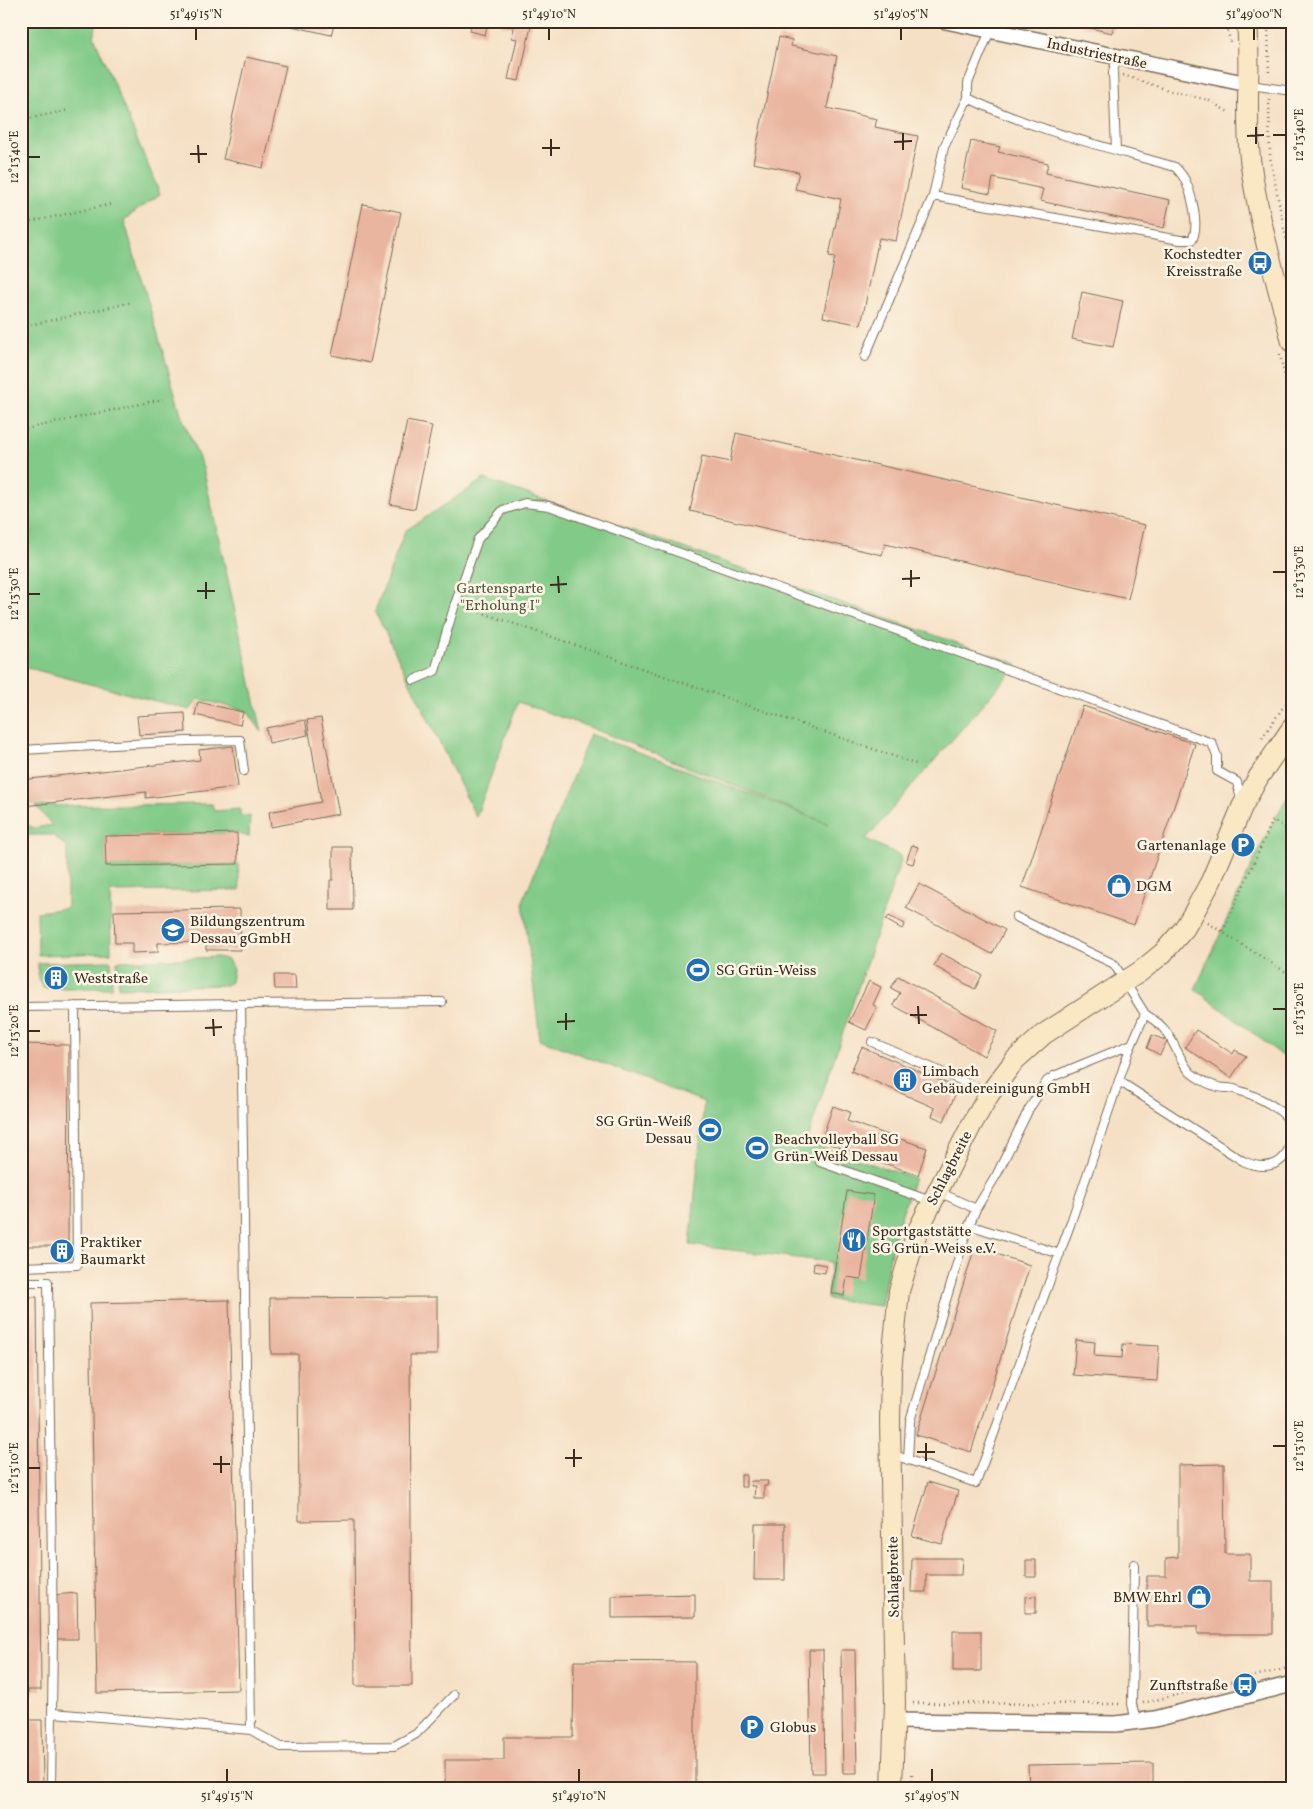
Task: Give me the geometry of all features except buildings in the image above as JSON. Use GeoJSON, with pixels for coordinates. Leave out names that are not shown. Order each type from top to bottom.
{"type":"FeatureCollection","features":[{"type":"Feature","properties":{"kind":"street","name":"Industriestraße"},"geometry":{"type":"LineString","coordinates":[[946,21],[1248,84]]}},
{"type":"Feature","properties":{"kind":"street"},"geometry":{"type":"LineString","coordinates":[[1247,21],[1248,138],[1254,189],[1292,342]]}},
{"type":"Feature","properties":{"kind":"street","name":"Schlagbreite"},"geometry":{"type":"LineString","coordinates":[[892,1788],[900,1459],[892,1364],[899,1290],[910,1252],[934,1196],[990,1094],[1015,1060],[1044,1034],[1126,982],[1172,944],[1193,914],[1211,881],[1242,807],[1290,734]]}},
{"type":"Feature","properties":{"kind":"street"},"geometry":{"type":"LineString","coordinates":[[894,1712],[1116,1724],[1155,1719],[1292,1684]]}},
{"type":"Feature","properties":{"kind":"lane"},"geometry":{"type":"LineString","coordinates":[[865,357],[932,196],[944,147],[968,98],[968,84],[990,30]]}},
{"type":"Feature","properties":{"kind":"lane"},"geometry":{"type":"LineString","coordinates":[[1116,150],[1113,72],[1117,57]]}},
{"type":"Feature","properties":{"kind":"lane"},"geometry":{"type":"LineString","coordinates":[[1248,84],[1269,89],[1292,91]]}},
{"type":"Feature","properties":{"kind":"lane"},"geometry":{"type":"LineString","coordinates":[[932,196],[1180,240],[1192,240],[1196,234],[1194,212],[1185,179],[1175,168],[1051,131],[989,108],[968,98]]}},
{"type":"Feature","properties":{"kind":"lane"},"geometry":{"type":"LineString","coordinates":[[414,680],[435,671],[455,604],[478,539],[503,510],[525,503],[549,506],[1212,743],[1217,756],[1217,771],[1237,782],[1242,807]]}},
{"type":"Feature","properties":{"kind":"lane"},"geometry":{"type":"LineString","coordinates":[[21,750],[240,740],[244,771]]}},
{"type":"Feature","properties":{"kind":"lane"},"geometry":{"type":"LineString","coordinates":[[1016,917],[1114,964],[1145,1014],[1163,1028],[1191,1073],[1215,1086],[1236,1089],[1253,1096],[1286,1116],[1292,1125],[1292,1137],[1287,1154],[1277,1164],[1264,1166],[1242,1161],[1119,1081]]}},
{"type":"Feature","properties":{"kind":"lane"},"geometry":{"type":"LineString","coordinates":[[21,1007],[442,1002]]}},
{"type":"Feature","properties":{"kind":"lane"},"geometry":{"type":"LineString","coordinates":[[241,1004],[251,1730]]}},
{"type":"Feature","properties":{"kind":"lane"},"geometry":{"type":"LineString","coordinates":[[21,1267],[77,1265],[74,1006]]}},
{"type":"Feature","properties":{"kind":"lane"},"geometry":{"type":"LineString","coordinates":[[1132,1044],[1054,1076],[1047,1081],[1029,1109],[969,1225],[942,1310],[900,1459],[976,1484],[1060,1254],[1132,1044],[1145,1014]]}},
{"type":"Feature","properties":{"kind":"lane"},"geometry":{"type":"LineString","coordinates":[[872,1042],[990,1094]]}},
{"type":"Feature","properties":{"kind":"lane"},"geometry":{"type":"LineString","coordinates":[[820,1162],[934,1196],[945,1196],[976,1209]]}},
{"type":"Feature","properties":{"kind":"lane"},"geometry":{"type":"LineString","coordinates":[[969,1225],[1060,1254]]}},
{"type":"Feature","properties":{"kind":"lane"},"geometry":{"type":"LineString","coordinates":[[21,1282],[48,1282],[53,1713],[51,1788]]}},
{"type":"Feature","properties":{"kind":"lane"},"geometry":{"type":"LineString","coordinates":[[1134,1564],[1132,1704],[1136,1722]]}},
{"type":"Feature","properties":{"kind":"lane"},"geometry":{"type":"LineString","coordinates":[[53,1713],[251,1730],[281,1747],[394,1746],[416,1734],[454,1695]]}},
{"type":"Feature","properties":{"kind":"path"},"geometry":{"type":"LineString","coordinates":[[1268,21],[1270,157],[1283,225],[1292,258]]}},
{"type":"Feature","properties":{"kind":"path"},"geometry":{"type":"LineString","coordinates":[[1113,72],[1174,92],[1208,100],[1232,114]]}},
{"type":"Feature","properties":{"kind":"path"},"geometry":{"type":"LineString","coordinates":[[21,120],[69,110]]}},
{"type":"Feature","properties":{"kind":"path"},"geometry":{"type":"LineString","coordinates":[[21,224],[112,204]]}},
{"type":"Feature","properties":{"kind":"path"},"geometry":{"type":"LineString","coordinates":[[21,327],[133,302]]}},
{"type":"Feature","properties":{"kind":"path"},"geometry":{"type":"LineString","coordinates":[[21,430],[163,399]]}},
{"type":"Feature","properties":{"kind":"path"},"geometry":{"type":"LineString","coordinates":[[455,604],[916,764]]}},
{"type":"Feature","properties":{"kind":"path"},"geometry":{"type":"LineString","coordinates":[[1292,832],[1273,820],[1223,932],[1292,976]]}},
{"type":"Feature","properties":{"kind":"path"},"geometry":{"type":"LineString","coordinates":[[894,1712],[1132,1704],[1292,1667]]}},
{"type":"Feature","properties":{"kind":"green space"},"geometry":{"type":"Polygon","coordinates":[[[21,21],[97,21],[94,36],[160,194],[124,220],[182,417],[203,468],[262,732],[247,711],[198,699],[190,710],[21,666],[21,21]]]}},
{"type":"Feature","properties":{"kind":"green space","name":"Gartensparte \"Erholung I\""},"geometry":{"type":"Polygon","coordinates":[[[484,479],[1018,664],[866,839],[902,857],[806,1142],[914,1178],[893,1240],[881,1306],[827,1299],[831,1262],[690,1245],[704,1102],[540,1039],[523,901],[590,734],[829,824],[589,727],[518,702],[476,817],[375,611],[405,531],[484,479]]]}},
{"type":"Feature","properties":{"kind":"green space"},"geometry":{"type":"Polygon","coordinates":[[[1292,789],[1292,1063],[1195,989],[1265,837],[1292,789]]]}},
{"type":"Feature","properties":{"kind":"green space"},"geometry":{"type":"Polygon","coordinates":[[[212,804],[214,811],[240,809],[240,816],[250,816],[249,837],[237,833],[105,836],[106,866],[238,864],[240,890],[110,892],[111,953],[38,955],[37,912],[67,908],[67,847],[52,835],[21,835],[21,822],[34,828],[52,825],[36,806],[212,804]]]}},
{"type":"Feature","properties":{"kind":"green space"},"geometry":{"type":"Polygon","coordinates":[[[218,957],[228,960],[233,969],[231,982],[226,985],[119,988],[117,961],[218,957]]]}},
{"type":"Feature","properties":{"kind":"green space"},"geometry":{"type":"Polygon","coordinates":[[[111,961],[112,988],[43,988],[38,979],[38,963],[111,961]]]}},
{"type":"Feature","properties":{"kind":"place","name":"Kochstedter Kreisstraße"},"geometry":{"type":"Point","coordinates":[1260,263]}},
{"type":"Feature","properties":{"kind":"place","name":"Gartenanlage"},"geometry":{"type":"Point","coordinates":[1243,845]}},
{"type":"Feature","properties":{"kind":"place","name":"DGM"},"geometry":{"type":"Point","coordinates":[1119,886]}},
{"type":"Feature","properties":{"kind":"place","name":"Bildungszentrum Dessau gGmbH"},"geometry":{"type":"Point","coordinates":[173,930]}},
{"type":"Feature","properties":{"kind":"place","name":"SG Grün-Weiss"},"geometry":{"type":"Point","coordinates":[698,970]}},
{"type":"Feature","properties":{"kind":"place","name":"Weststraße"},"geometry":{"type":"Point","coordinates":[56,978]}},
{"type":"Feature","properties":{"kind":"place","name":"Limbach Gebäudereinigung GmbH"},"geometry":{"type":"Point","coordinates":[905,1080]}},
{"type":"Feature","properties":{"kind":"place","name":"SG Grün-Weiß Dessau"},"geometry":{"type":"Point","coordinates":[710,1130]}},
{"type":"Feature","properties":{"kind":"place","name":"Beachvolleyball SG Grün-Weiß Dessau"},"geometry":{"type":"Point","coordinates":[757,1148]}},
{"type":"Feature","properties":{"kind":"place","name":"Sportgaststätte SG Grün-Weiss e.V."},"geometry":{"type":"Point","coordinates":[854,1240]}},
{"type":"Feature","properties":{"kind":"place","name":"Praktiker Baumarkt"},"geometry":{"type":"Point","coordinates":[62,1251]}},
{"type":"Feature","properties":{"kind":"place","name":"BMW Ehrl"},"geometry":{"type":"Point","coordinates":[1199,1597]}},
{"type":"Feature","properties":{"kind":"place","name":"Zunftstraße"},"geometry":{"type":"Point","coordinates":[1245,1685]}},
{"type":"Feature","properties":{"kind":"place","name":"Globus"},"geometry":{"type":"Point","coordinates":[752,1727]}}]}
